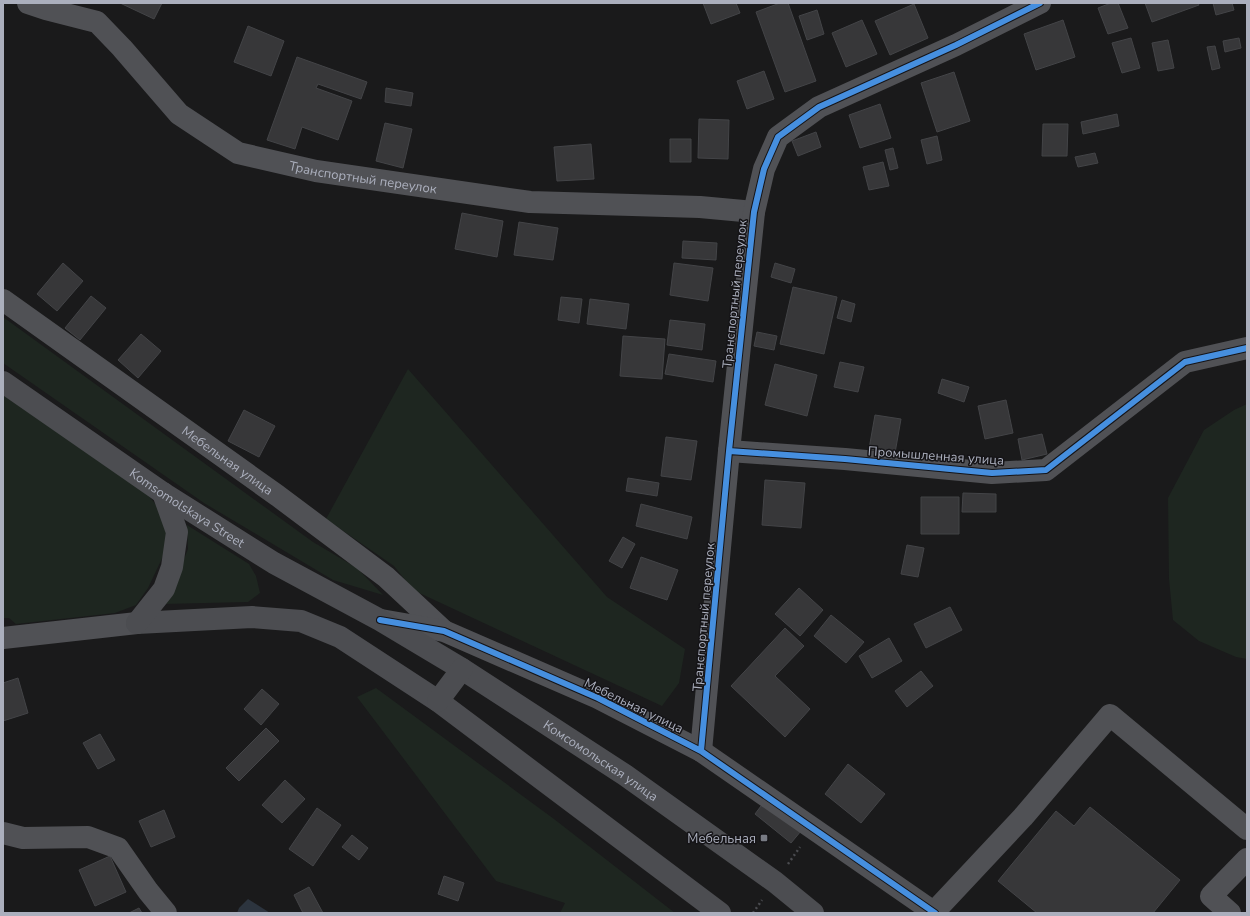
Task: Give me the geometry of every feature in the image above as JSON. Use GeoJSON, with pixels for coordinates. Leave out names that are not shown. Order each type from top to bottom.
{"type":"FeatureCollection","features":[{"type":"Feature","properties":{"kind":"main road","name":"Komsomolskaya Street"},"geometry":{"type":"LineString","coordinates":[[3,382],[163,493],[274,563],[380,620]]}},
{"type":"Feature","properties":{"kind":"main road"},"geometry":{"type":"LineString","coordinates":[[137,623],[164,589],[172,566],[177,532],[163,493]]}},
{"type":"Feature","properties":{"kind":"main road"},"geometry":{"type":"LineString","coordinates":[[137,623],[252,617],[301,621],[340,637],[438,701],[720,913]]}},
{"type":"Feature","properties":{"kind":"main road","name":"Комсомольская улица"},"geometry":{"type":"LineString","coordinates":[[380,620],[462,669],[625,774],[775,882],[814,913]]}},
{"type":"Feature","properties":{"kind":"main road"},"geometry":{"type":"LineString","coordinates":[[438,701],[462,669]]}},
{"type":"Feature","properties":{"kind":"street","name":"Транспортный переулок"},"geometry":{"type":"LineString","coordinates":[[28,3],[97,22],[122,48],[179,114],[238,153],[316,171],[530,202],[700,207],[754,212]]}},
{"type":"Feature","properties":{"kind":"street","name":"Транспортный переулок"},"geometry":{"type":"LineString","coordinates":[[702,751],[729,451],[754,212],[764,169],[778,137],[819,107],[956,45],[1040,3]]}},
{"type":"Feature","properties":{"kind":"street","name":"Мебельная улица"},"geometry":{"type":"LineString","coordinates":[[3,300],[285,501],[386,577],[444,630]]}},
{"type":"Feature","properties":{"kind":"street","name":"Промышленная улица"},"geometry":{"type":"LineString","coordinates":[[729,451],[845,459],[992,473],[1046,470],[1185,362],[1247,348]]}},
{"type":"Feature","properties":{"kind":"street","name":"Мебельная улица"},"geometry":{"type":"LineString","coordinates":[[380,620],[444,630],[598,698],[702,751],[934,913]]}},
{"type":"Feature","properties":{"kind":"street"},"geometry":{"type":"LineString","coordinates":[[3,638],[137,623]]}},
{"type":"Feature","properties":{"kind":"street"},"geometry":{"type":"LineString","coordinates":[[934,913],[1023,817],[1110,715],[1247,830]]}},
{"type":"Feature","properties":{"kind":"street"},"geometry":{"type":"LineString","coordinates":[[3,833],[23,838],[88,837],[118,848],[148,891],[166,913]]}},
{"type":"Feature","properties":{"kind":"street"},"geometry":{"type":"LineString","coordinates":[[1230,913],[1211,896],[1247,859]]}},
{"type":"Feature","properties":{"kind":"shaded area"},"geometry":{"type":"Polygon","coordinates":[[[3,317],[313,542],[357,568],[383,595],[333,580],[204,503],[3,363],[3,317]]]}},
{"type":"Feature","properties":{"kind":"shaded area"},"geometry":{"type":"Polygon","coordinates":[[[408,369],[607,597],[685,649],[679,683],[662,706],[413,590],[394,566],[326,519],[408,369]]]}},
{"type":"Feature","properties":{"kind":"shaded area"},"geometry":{"type":"Polygon","coordinates":[[[3,395],[148,495],[161,511],[166,530],[166,550],[148,588],[136,605],[115,613],[16,624],[9,618],[3,618],[3,395]]]}},
{"type":"Feature","properties":{"kind":"shaded area"},"geometry":{"type":"Polygon","coordinates":[[[1247,404],[1247,659],[1236,657],[1199,641],[1173,620],[1169,579],[1168,498],[1204,430],[1234,410],[1247,404]]]}},
{"type":"Feature","properties":{"kind":"shaded area"},"geometry":{"type":"Polygon","coordinates":[[[187,525],[249,564],[256,576],[260,593],[248,602],[163,604],[172,589],[188,549],[187,525]]]}},
{"type":"Feature","properties":{"kind":"shaded area"},"geometry":{"type":"Polygon","coordinates":[[[376,688],[554,819],[675,913],[560,913],[565,903],[496,881],[357,697],[376,688]]]}},
{"type":"Feature","properties":{"kind":"shaded area"},"geometry":{"type":"Polygon","coordinates":[[[248,899],[270,913],[237,913],[239,908],[248,899]]]}},
{"type":"Feature","properties":{"kind":"building"},"geometry":{"type":"Polygon","coordinates":[[[120,3],[162,3],[154,19],[120,3]]]}},
{"type":"Feature","properties":{"kind":"building"},"geometry":{"type":"Polygon","coordinates":[[[703,3],[736,3],[740,13],[711,24],[703,3]]]}},
{"type":"Feature","properties":{"kind":"building"},"geometry":{"type":"Polygon","coordinates":[[[780,3],[788,3],[816,81],[785,92],[756,12],[780,3]]]}},
{"type":"Feature","properties":{"kind":"building"},"geometry":{"type":"Polygon","coordinates":[[[1111,3],[1118,3],[1128,28],[1108,34],[1098,8],[1111,3]]]}},
{"type":"Feature","properties":{"kind":"building"},"geometry":{"type":"Polygon","coordinates":[[[1145,3],[1198,3],[1199,5],[1152,22],[1145,3]]]}},
{"type":"Feature","properties":{"kind":"building"},"geometry":{"type":"Polygon","coordinates":[[[1213,3],[1232,3],[1234,10],[1216,15],[1213,3]]]}},
{"type":"Feature","properties":{"kind":"building"},"geometry":{"type":"Polygon","coordinates":[[[914,4],[928,38],[890,55],[875,21],[914,4]]]}},
{"type":"Feature","properties":{"kind":"building"},"geometry":{"type":"Polygon","coordinates":[[[817,10],[824,34],[807,40],[799,16],[817,10]]]}},
{"type":"Feature","properties":{"kind":"building"},"geometry":{"type":"Polygon","coordinates":[[[862,20],[877,54],[846,67],[832,33],[862,20]]]}},
{"type":"Feature","properties":{"kind":"building"},"geometry":{"type":"Polygon","coordinates":[[[1063,20],[1075,57],[1036,70],[1024,34],[1063,20]]]}},
{"type":"Feature","properties":{"kind":"building"},"geometry":{"type":"Polygon","coordinates":[[[248,26],[284,41],[271,76],[234,62],[248,26]]]}},
{"type":"Feature","properties":{"kind":"building"},"geometry":{"type":"Polygon","coordinates":[[[1131,38],[1140,68],[1122,73],[1112,43],[1131,38]]]}},
{"type":"Feature","properties":{"kind":"building"},"geometry":{"type":"Polygon","coordinates":[[[1239,38],[1241,48],[1225,52],[1223,41],[1239,38]]]}},
{"type":"Feature","properties":{"kind":"building"},"geometry":{"type":"Polygon","coordinates":[[[1168,40],[1174,68],[1158,71],[1152,43],[1168,40]]]}},
{"type":"Feature","properties":{"kind":"building"},"geometry":{"type":"Polygon","coordinates":[[[1215,46],[1220,68],[1212,70],[1207,47],[1215,46]]]}},
{"type":"Feature","properties":{"kind":"building"},"geometry":{"type":"Polygon","coordinates":[[[297,57],[367,82],[361,99],[318,84],[316,88],[352,101],[338,140],[302,127],[295,149],[267,140],[297,57]]]}},
{"type":"Feature","properties":{"kind":"building"},"geometry":{"type":"Polygon","coordinates":[[[764,71],[774,99],[747,109],[737,81],[764,71]]]}},
{"type":"Feature","properties":{"kind":"building"},"geometry":{"type":"Polygon","coordinates":[[[954,72],[970,121],[937,132],[921,83],[954,72]]]}},
{"type":"Feature","properties":{"kind":"building"},"geometry":{"type":"Polygon","coordinates":[[[386,88],[413,93],[411,106],[385,102],[386,88]]]}},
{"type":"Feature","properties":{"kind":"building"},"geometry":{"type":"Polygon","coordinates":[[[880,104],[891,138],[860,148],[849,115],[880,104]]]}},
{"type":"Feature","properties":{"kind":"building"},"geometry":{"type":"Polygon","coordinates":[[[1117,114],[1119,126],[1083,134],[1081,122],[1117,114]]]}},
{"type":"Feature","properties":{"kind":"building"},"geometry":{"type":"Polygon","coordinates":[[[699,119],[729,120],[728,159],[698,158],[699,119]]]}},
{"type":"Feature","properties":{"kind":"building"},"geometry":{"type":"Polygon","coordinates":[[[385,123],[412,129],[403,168],[376,161],[385,123]]]}},
{"type":"Feature","properties":{"kind":"building"},"geometry":{"type":"Polygon","coordinates":[[[1043,124],[1068,124],[1067,156],[1042,156],[1043,124]]]}},
{"type":"Feature","properties":{"kind":"building"},"geometry":{"type":"Polygon","coordinates":[[[816,132],[821,147],[798,156],[792,141],[816,132]]]}},
{"type":"Feature","properties":{"kind":"building"},"geometry":{"type":"Polygon","coordinates":[[[937,136],[942,160],[927,164],[921,140],[937,136]]]}},
{"type":"Feature","properties":{"kind":"building"},"geometry":{"type":"Polygon","coordinates":[[[670,139],[691,139],[691,162],[670,162],[670,139]]]}},
{"type":"Feature","properties":{"kind":"building"},"geometry":{"type":"Polygon","coordinates":[[[591,144],[594,179],[557,181],[554,147],[591,144]]]}},
{"type":"Feature","properties":{"kind":"building"},"geometry":{"type":"Polygon","coordinates":[[[893,148],[898,168],[890,170],[885,150],[893,148]]]}},
{"type":"Feature","properties":{"kind":"building"},"geometry":{"type":"Polygon","coordinates":[[[1095,153],[1098,163],[1078,167],[1075,157],[1095,153]]]}},
{"type":"Feature","properties":{"kind":"building"},"geometry":{"type":"Polygon","coordinates":[[[883,162],[889,186],[869,190],[863,167],[883,162]]]}},
{"type":"Feature","properties":{"kind":"building"},"geometry":{"type":"Polygon","coordinates":[[[462,213],[503,221],[497,257],[455,249],[462,213]]]}},
{"type":"Feature","properties":{"kind":"building"},"geometry":{"type":"Polygon","coordinates":[[[519,222],[558,228],[553,260],[514,255],[519,222]]]}},
{"type":"Feature","properties":{"kind":"building"},"geometry":{"type":"Polygon","coordinates":[[[683,241],[717,243],[716,260],[682,258],[683,241]]]}},
{"type":"Feature","properties":{"kind":"building"},"geometry":{"type":"Polygon","coordinates":[[[63,263],[83,281],[57,311],[37,294],[63,263]]]}},
{"type":"Feature","properties":{"kind":"building"},"geometry":{"type":"Polygon","coordinates":[[[674,263],[713,268],[708,301],[670,295],[674,263]]]}},
{"type":"Feature","properties":{"kind":"building"},"geometry":{"type":"Polygon","coordinates":[[[775,263],[795,269],[791,283],[771,277],[775,263]]]}},
{"type":"Feature","properties":{"kind":"building"},"geometry":{"type":"Polygon","coordinates":[[[793,287],[837,297],[824,354],[780,344],[793,287]]]}},
{"type":"Feature","properties":{"kind":"building"},"geometry":{"type":"Polygon","coordinates":[[[91,296],[106,308],[80,340],[65,328],[91,296]]]}},
{"type":"Feature","properties":{"kind":"building"},"geometry":{"type":"Polygon","coordinates":[[[561,297],[582,299],[579,323],[558,320],[561,297]]]}},
{"type":"Feature","properties":{"kind":"building"},"geometry":{"type":"Polygon","coordinates":[[[590,299],[629,304],[626,329],[587,324],[590,299]]]}},
{"type":"Feature","properties":{"kind":"building"},"geometry":{"type":"Polygon","coordinates":[[[842,300],[855,304],[851,322],[837,318],[842,300]]]}},
{"type":"Feature","properties":{"kind":"building"},"geometry":{"type":"Polygon","coordinates":[[[670,320],[705,324],[702,350],[667,345],[670,320]]]}},
{"type":"Feature","properties":{"kind":"building"},"geometry":{"type":"Polygon","coordinates":[[[757,332],[777,336],[774,350],[754,346],[757,332]]]}},
{"type":"Feature","properties":{"kind":"building"},"geometry":{"type":"Polygon","coordinates":[[[141,334],[161,351],[138,378],[118,360],[141,334]]]}},
{"type":"Feature","properties":{"kind":"building"},"geometry":{"type":"Polygon","coordinates":[[[623,336],[665,339],[662,379],[620,376],[623,336]]]}},
{"type":"Feature","properties":{"kind":"building"},"geometry":{"type":"Polygon","coordinates":[[[669,354],[716,361],[713,382],[665,374],[669,354]]]}},
{"type":"Feature","properties":{"kind":"building"},"geometry":{"type":"Polygon","coordinates":[[[840,362],[864,367],[858,392],[834,387],[840,362]]]}},
{"type":"Feature","properties":{"kind":"building"},"geometry":{"type":"Polygon","coordinates":[[[775,364],[817,375],[807,416],[765,405],[775,364]]]}},
{"type":"Feature","properties":{"kind":"building"},"geometry":{"type":"Polygon","coordinates":[[[942,379],[969,387],[964,402],[938,393],[942,379]]]}},
{"type":"Feature","properties":{"kind":"building"},"geometry":{"type":"Polygon","coordinates":[[[1006,400],[1013,433],[985,439],[978,406],[1006,400]]]}},
{"type":"Feature","properties":{"kind":"building"},"geometry":{"type":"Polygon","coordinates":[[[244,410],[275,426],[259,457],[228,441],[244,410]]]}},
{"type":"Feature","properties":{"kind":"building"},"geometry":{"type":"Polygon","coordinates":[[[875,415],[901,419],[895,453],[869,449],[875,415]]]}},
{"type":"Feature","properties":{"kind":"building"},"geometry":{"type":"Polygon","coordinates":[[[1042,434],[1047,454],[1022,460],[1018,439],[1042,434]]]}},
{"type":"Feature","properties":{"kind":"building"},"geometry":{"type":"Polygon","coordinates":[[[666,437],[697,441],[691,480],[661,476],[666,437]]]}},
{"type":"Feature","properties":{"kind":"building"},"geometry":{"type":"Polygon","coordinates":[[[628,478],[659,483],[657,496],[626,491],[628,478]]]}},
{"type":"Feature","properties":{"kind":"building"},"geometry":{"type":"Polygon","coordinates":[[[765,480],[805,483],[801,528],[762,525],[765,480]]]}},
{"type":"Feature","properties":{"kind":"building"},"geometry":{"type":"Polygon","coordinates":[[[963,493],[996,494],[996,512],[962,512],[963,493]]]}},
{"type":"Feature","properties":{"kind":"building"},"geometry":{"type":"Polygon","coordinates":[[[921,497],[959,497],[959,534],[921,534],[921,497]]]}},
{"type":"Feature","properties":{"kind":"building"},"geometry":{"type":"Polygon","coordinates":[[[641,504],[692,517],[687,539],[636,526],[641,504]]]}},
{"type":"Feature","properties":{"kind":"building"},"geometry":{"type":"Polygon","coordinates":[[[623,537],[635,544],[622,568],[609,561],[623,537]]]}},
{"type":"Feature","properties":{"kind":"building"},"geometry":{"type":"Polygon","coordinates":[[[907,545],[924,548],[918,577],[901,574],[907,545]]]}},
{"type":"Feature","properties":{"kind":"building"},"geometry":{"type":"Polygon","coordinates":[[[641,557],[678,570],[667,600],[630,588],[641,557]]]}},
{"type":"Feature","properties":{"kind":"building"},"geometry":{"type":"Polygon","coordinates":[[[799,588],[823,610],[800,636],[775,614],[799,588]]]}},
{"type":"Feature","properties":{"kind":"building"},"geometry":{"type":"Polygon","coordinates":[[[950,607],[962,630],[926,648],[914,624],[950,607]]]}},
{"type":"Feature","properties":{"kind":"building"},"geometry":{"type":"Polygon","coordinates":[[[831,615],[864,642],[846,663],[814,636],[831,615]]]}},
{"type":"Feature","properties":{"kind":"building"},"geometry":{"type":"Polygon","coordinates":[[[785,628],[804,646],[775,676],[810,709],[785,737],[731,686],[785,628]]]}},
{"type":"Feature","properties":{"kind":"building"},"geometry":{"type":"Polygon","coordinates":[[[889,638],[902,661],[872,678],[859,656],[889,638]]]}},
{"type":"Feature","properties":{"kind":"building"},"geometry":{"type":"Polygon","coordinates":[[[921,671],[933,686],[907,707],[895,691],[921,671]]]}},
{"type":"Feature","properties":{"kind":"building"},"geometry":{"type":"Polygon","coordinates":[[[18,678],[28,713],[3,721],[3,683],[18,678]]]}},
{"type":"Feature","properties":{"kind":"building"},"geometry":{"type":"Polygon","coordinates":[[[262,689],[279,704],[261,725],[244,709],[262,689]]]}},
{"type":"Feature","properties":{"kind":"building"},"geometry":{"type":"Polygon","coordinates":[[[266,728],[279,741],[239,781],[226,768],[266,728]]]}},
{"type":"Feature","properties":{"kind":"building"},"geometry":{"type":"Polygon","coordinates":[[[100,734],[115,760],[98,769],[83,743],[100,734]]]}},
{"type":"Feature","properties":{"kind":"building"},"geometry":{"type":"Polygon","coordinates":[[[848,764],[885,794],[861,823],[825,794],[848,764]]]}},
{"type":"Feature","properties":{"kind":"building"},"geometry":{"type":"Polygon","coordinates":[[[285,780],[305,799],[282,823],[262,805],[285,780]]]}},
{"type":"Feature","properties":{"kind":"building"},"geometry":{"type":"Polygon","coordinates":[[[764,802],[801,831],[791,843],[755,814],[764,802]]]}},
{"type":"Feature","properties":{"kind":"building"},"geometry":{"type":"Polygon","coordinates":[[[1090,807],[1180,880],[1153,913],[1037,913],[998,881],[1056,811],[1074,826],[1090,807]]]}},
{"type":"Feature","properties":{"kind":"building"},"geometry":{"type":"Polygon","coordinates":[[[317,808],[341,825],[313,866],[289,849],[317,808]]]}},
{"type":"Feature","properties":{"kind":"building"},"geometry":{"type":"Polygon","coordinates":[[[164,810],[175,837],[151,847],[139,821],[164,810]]]}},
{"type":"Feature","properties":{"kind":"building"},"geometry":{"type":"Polygon","coordinates":[[[352,835],[368,848],[359,860],[342,847],[352,835]]]}},
{"type":"Feature","properties":{"kind":"building"},"geometry":{"type":"Polygon","coordinates":[[[110,856],[126,892],[95,906],[79,870],[110,856]]]}},
{"type":"Feature","properties":{"kind":"building"},"geometry":{"type":"Polygon","coordinates":[[[444,876],[464,883],[458,901],[438,894],[444,876]]]}},
{"type":"Feature","properties":{"kind":"building"},"geometry":{"type":"Polygon","coordinates":[[[309,887],[323,913],[303,913],[294,895],[309,887]]]}},
{"type":"Feature","properties":{"kind":"building"},"geometry":{"type":"Polygon","coordinates":[[[139,908],[142,913],[129,913],[139,908]]]}},
{"type":"Feature","properties":{"kind":"cycle path"},"geometry":{"type":"LineString","coordinates":[[701,751],[729,451],[754,212],[764,169],[778,137],[819,107],[956,45],[1040,3]]}},
{"type":"Feature","properties":{"kind":"cycle path"},"geometry":{"type":"LineString","coordinates":[[729,451],[845,459],[992,473],[1046,470],[1185,362],[1247,348]]}},
{"type":"Feature","properties":{"kind":"cycle path"},"geometry":{"type":"LineString","coordinates":[[380,620],[444,631],[598,698],[701,751],[935,913]]}},
{"type":"Feature","properties":{"kind":"place","name":"Мебельная"},"geometry":{"type":"Point","coordinates":[764,838]}}]}
